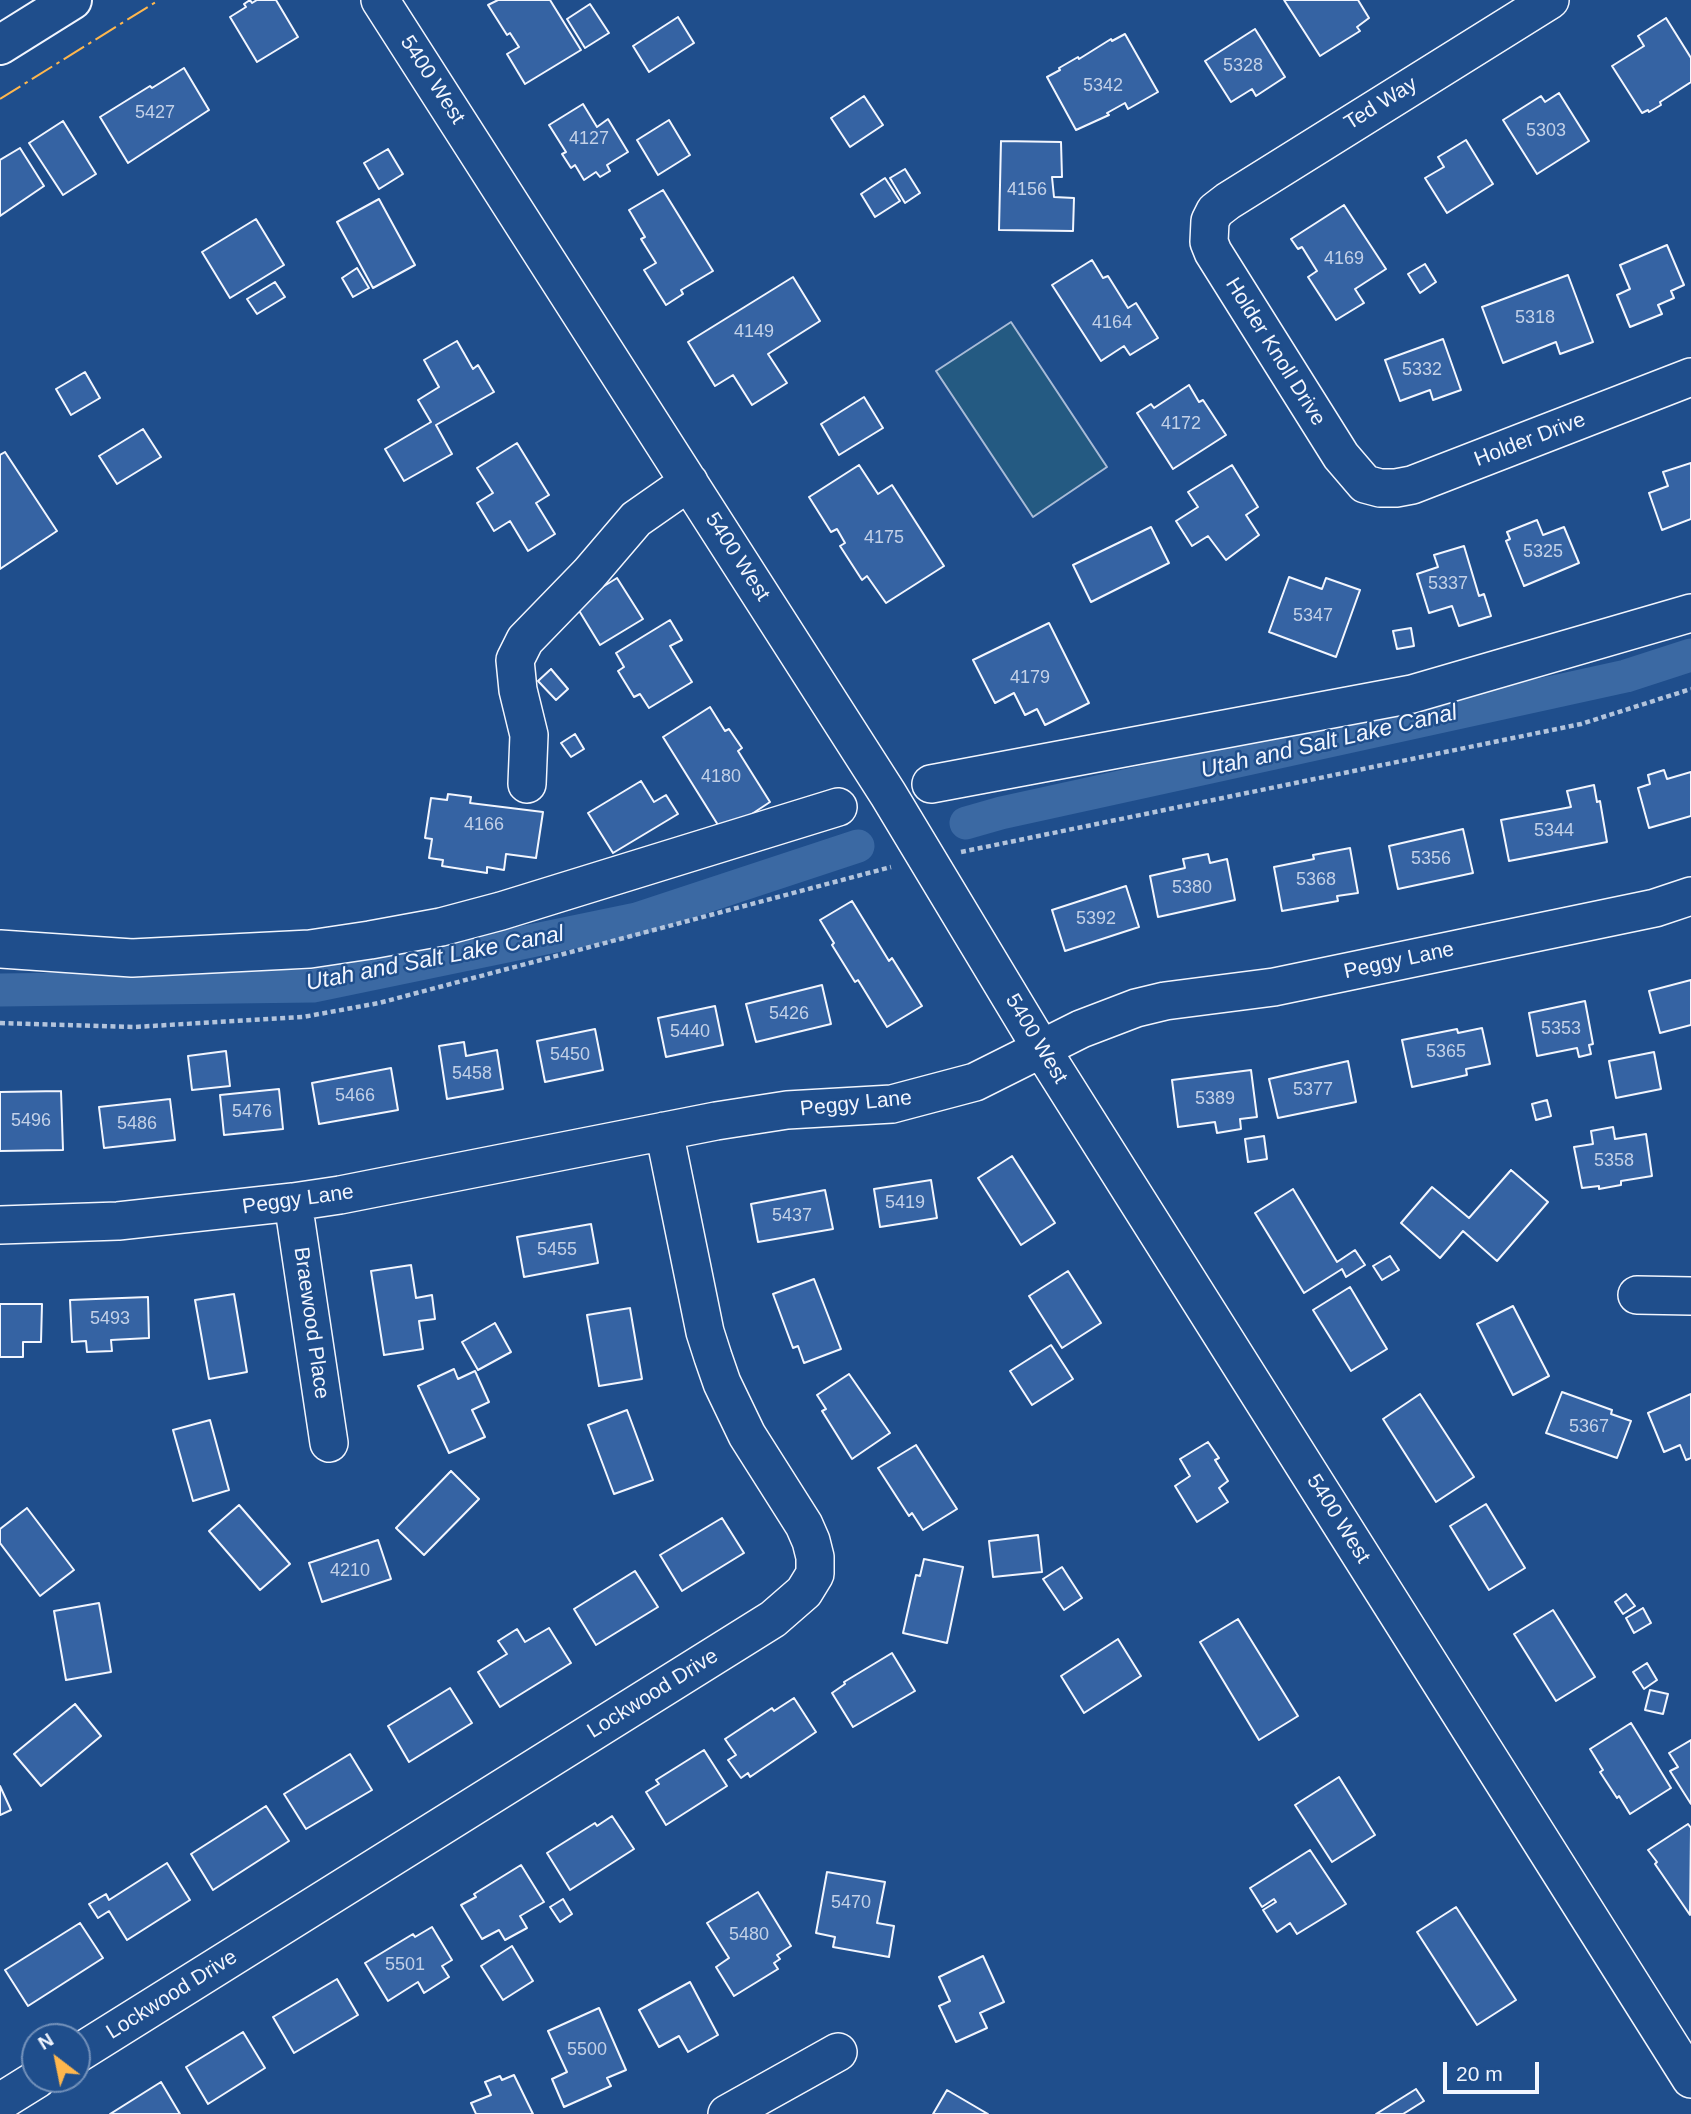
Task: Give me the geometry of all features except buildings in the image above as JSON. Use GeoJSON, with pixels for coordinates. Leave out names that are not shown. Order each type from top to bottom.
{"type":"FeatureCollection","features":[{"type":"Feature","properties":{"kind":"main road"},"geometry":{"type":"LineString","coordinates":[[0,45],[72,0]]}},
{"type":"Feature","properties":{"kind":"street","name":"5400 West"},"geometry":{"type":"LineString","coordinates":[[380,0],[888,794],[1041,1048],[1691,2079]]}},
{"type":"Feature","properties":{"kind":"street","name":"Ted Way"},"geometry":{"type":"LineString","coordinates":[[1215,211],[1242,191],[1550,0]]}},
{"type":"Feature","properties":{"kind":"street","name":"Holder Knoll Drive"},"geometry":{"type":"LineString","coordinates":[[1215,211],[1209,231],[1213,252],[1341,456],[1365,484]]}},
{"type":"Feature","properties":{"kind":"street","name":"Holder Drive"},"geometry":{"type":"LineString","coordinates":[[1365,484],[1396,488],[1412,485],[1691,377]]}},
{"type":"Feature","properties":{"kind":"street"},"geometry":{"type":"LineString","coordinates":[[527,784],[529,735],[518,690],[515,660],[525,640],[589,574],[636,519],[689,482]]}},
{"type":"Feature","properties":{"kind":"street"},"geometry":{"type":"LineString","coordinates":[[931,784],[1412,694],[1691,613]]}},
{"type":"Feature","properties":{"kind":"street"},"geometry":{"type":"LineString","coordinates":[[0,950],[132,958],[310,949],[370,940],[441,927],[501,911],[633,868],[838,807]]}},
{"type":"Feature","properties":{"kind":"street","name":"Peggy Lane"},"geometry":{"type":"LineString","coordinates":[[0,1225],[118,1221],[293,1202],[751,1115],[912,1100],[975,1082],[1099,1021],[1165,1001],[1274,987],[1654,908],[1691,896]]}},
{"type":"Feature","properties":{"kind":"street","name":"Lockwood Drive"},"geometry":{"type":"LineString","coordinates":[[91,2045],[773,1619],[789,1607],[810,1583],[815,1574],[811,1541],[804,1525],[747,1435],[722,1383],[713,1357],[705,1332],[664,1131]]}},
{"type":"Feature","properties":{"kind":"street","name":"Braewood Place"},"geometry":{"type":"LineString","coordinates":[[293,1202],[329,1443]]}},
{"type":"Feature","properties":{"kind":"street"},"geometry":{"type":"LineString","coordinates":[[1637,1295],[1691,1296]]}},
{"type":"Feature","properties":{"kind":"street"},"geometry":{"type":"LineString","coordinates":[[727,2114],[838,2052]]}},
{"type":"Feature","properties":{"kind":"street"},"geometry":{"type":"LineString","coordinates":[[0,2102],[21,2089]]}},
{"type":"Feature","properties":{"kind":"path"},"geometry":{"type":"LineString","coordinates":[[958,853],[1581,724],[1691,689]]}},
{"type":"Feature","properties":{"kind":"path"},"geometry":{"type":"LineString","coordinates":[[0,1023],[134,1027],[303,1017],[379,1003],[885,868]]}},
{"type":"Feature","properties":{"kind":"shaded area"},"geometry":{"type":"Polygon","coordinates":[[[1011,322],[1107,467],[1033,517],[936,371],[1011,322]]]}},
{"type":"Feature","properties":{"kind":"waterway","name":"Utah and Salt Lake Canal"},"geometry":{"type":"LineString","coordinates":[[966,823],[1001,813],[1626,676],[1691,655]]}},
{"type":"Feature","properties":{"kind":"waterway","name":"Utah and Salt Lake Canal"},"geometry":{"type":"LineString","coordinates":[[0,990],[313,986],[637,919],[858,846]]}},
{"type":"Feature","properties":{"kind":"power"},"geometry":{"type":"LineString","coordinates":[[0,99],[159,0]]}}]}
